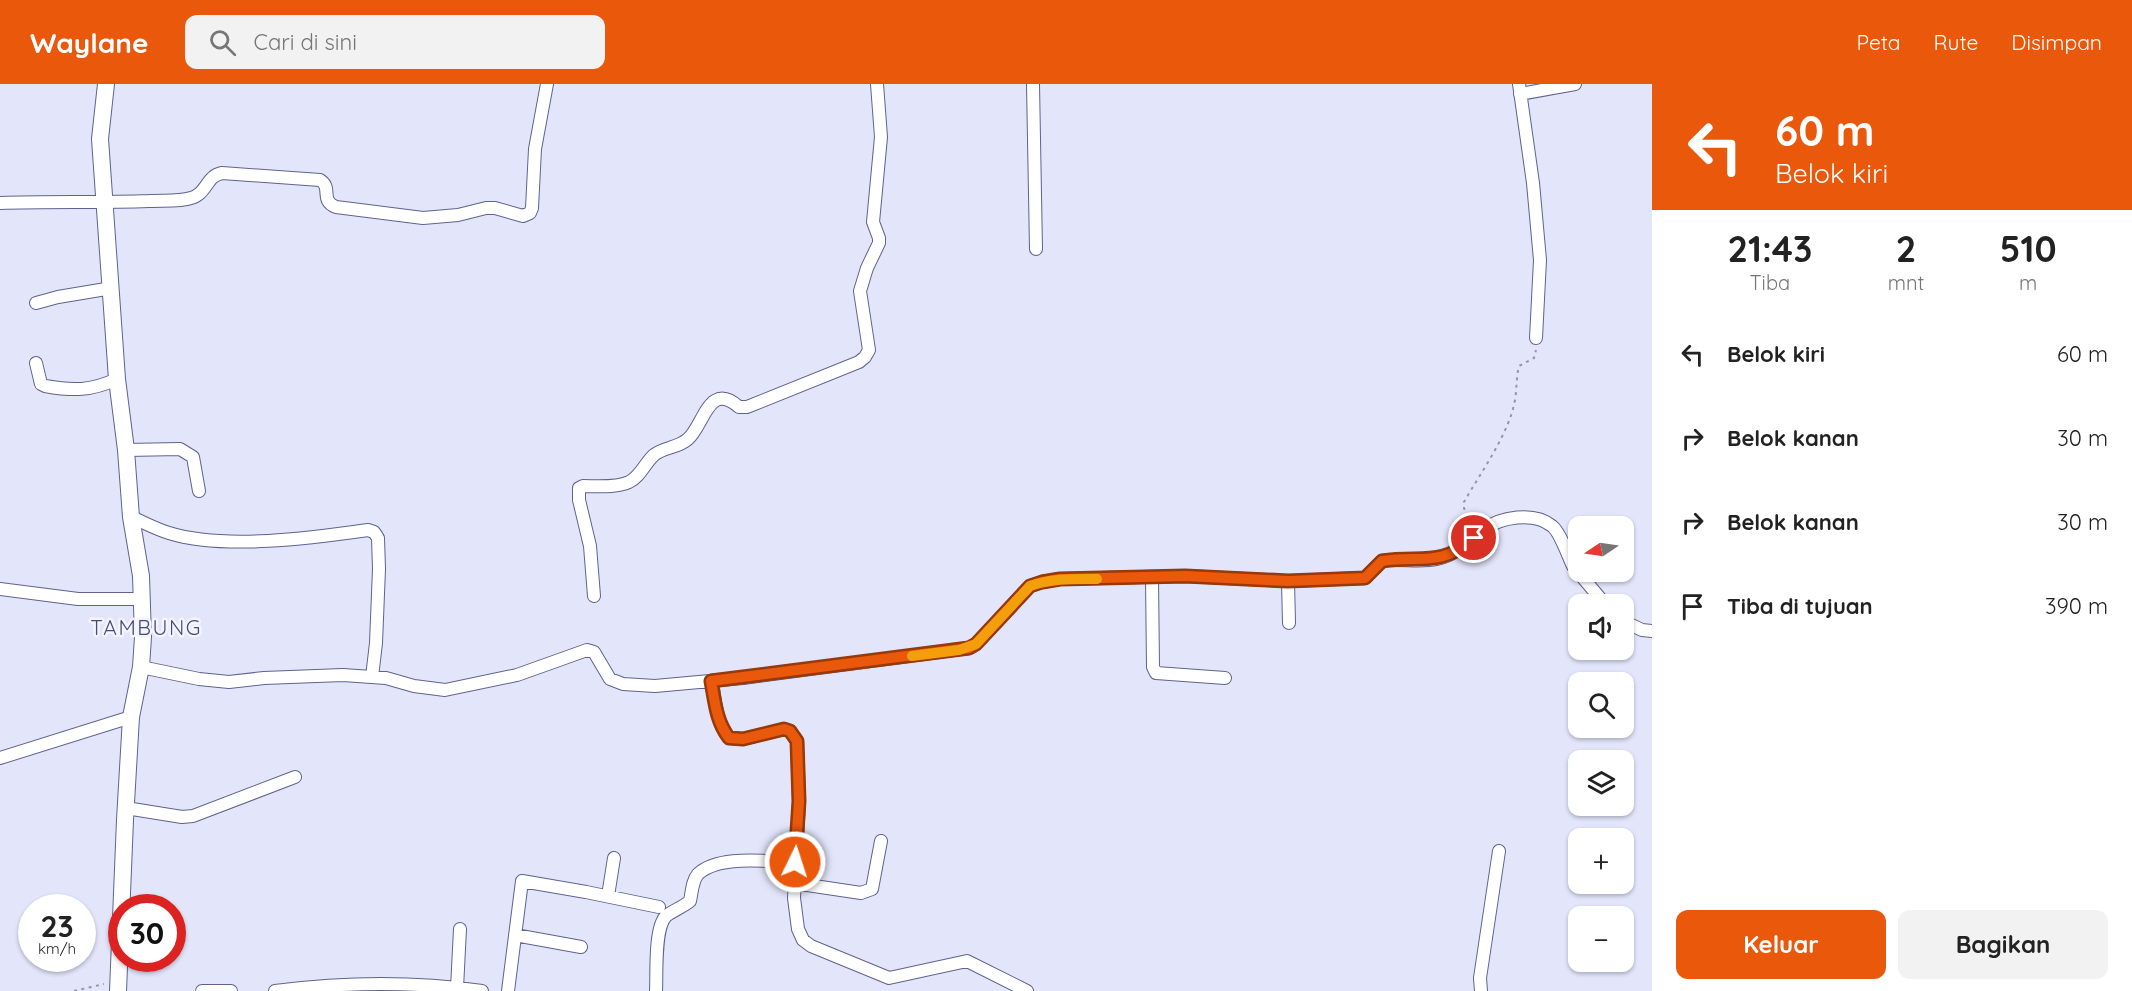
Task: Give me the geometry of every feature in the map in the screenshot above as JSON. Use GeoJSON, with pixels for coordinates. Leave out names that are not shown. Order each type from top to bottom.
{"type":"FeatureCollection","features":[{"type":"Feature","properties":{"kind":"main road"},"geometry":{"type":"LineString","coordinates":[[106,84],[100,139],[117,379],[131,517],[143,599],[141,667],[131,717],[118,986]]}},
{"type":"Feature","properties":{"kind":"street"},"geometry":{"type":"LineString","coordinates":[[0,203],[105,203],[190,199],[203,191],[211,177],[222,173],[320,180],[326,187],[326,198],[329,205],[404,217],[440,218],[495,208],[523,216],[530,213],[532,208],[535,149],[547,84]]}},
{"type":"Feature","properties":{"kind":"street"},"geometry":{"type":"LineString","coordinates":[[594,596],[590,546],[579,500],[579,488],[628,483],[654,455],[688,439],[706,408],[714,402],[728,400],[742,409],[859,362],[869,350],[860,291],[867,268],[879,243],[873,222],[881,137],[877,84]]}},
{"type":"Feature","properties":{"kind":"street"},"geometry":{"type":"LineString","coordinates":[[1033,84],[1036,249]]}},
{"type":"Feature","properties":{"kind":"street"},"geometry":{"type":"LineString","coordinates":[[1536,338],[1540,260],[1533,183],[1520,89],[1575,84]]}},
{"type":"Feature","properties":{"kind":"street"},"geometry":{"type":"LineString","coordinates":[[36,303],[112,288]]}},
{"type":"Feature","properties":{"kind":"street"},"geometry":{"type":"LineString","coordinates":[[36,363],[39,380],[45,386],[74,390],[90,389],[117,379]]}},
{"type":"Feature","properties":{"kind":"street"},"geometry":{"type":"LineString","coordinates":[[126,450],[180,449],[193,457],[200,491]]}},
{"type":"Feature","properties":{"kind":"street"},"geometry":{"type":"LineString","coordinates":[[131,517],[171,534],[251,542],[324,537],[368,530],[374,532],[378,538],[379,569],[372,677]]}},
{"type":"Feature","properties":{"kind":"street"},"geometry":{"type":"LineString","coordinates":[[141,667],[199,679],[229,682],[321,676],[372,677],[446,690],[518,675],[587,650],[594,652],[610,679],[623,684],[655,686],[959,650],[976,644],[1030,586],[1060,579],[1185,576],[1288,581],[1365,578],[1382,561],[1437,559],[1461,549],[1474,536],[1494,523],[1528,517],[1542,520],[1554,527],[1568,554]]}},
{"type":"Feature","properties":{"kind":"street"},"geometry":{"type":"LineString","coordinates":[[1152,578],[1153,667],[1156,673],[1226,678]]}},
{"type":"Feature","properties":{"kind":"street"},"geometry":{"type":"LineString","coordinates":[[1288,581],[1289,623]]}},
{"type":"Feature","properties":{"kind":"street"},"geometry":{"type":"LineString","coordinates":[[1587,582],[1597,594]]}},
{"type":"Feature","properties":{"kind":"street"},"geometry":{"type":"LineString","coordinates":[[0,589],[78,599],[143,599]]}},
{"type":"Feature","properties":{"kind":"street"},"geometry":{"type":"LineString","coordinates":[[1634,626],[1652,632]]}},
{"type":"Feature","properties":{"kind":"street"},"geometry":{"type":"LineString","coordinates":[[711,681],[716,715],[721,728],[729,738],[743,739],[784,729],[795,735],[799,801],[794,883],[798,928],[802,940],[811,946],[890,978],[968,961],[1027,991]]}},
{"type":"Feature","properties":{"kind":"street"},"geometry":{"type":"LineString","coordinates":[[0,758],[131,717]]}},
{"type":"Feature","properties":{"kind":"street"},"geometry":{"type":"LineString","coordinates":[[125,814],[193,816],[295,777]]}},
{"type":"Feature","properties":{"kind":"street"},"geometry":{"type":"LineString","coordinates":[[794,883],[861,893],[872,889],[881,841]]}},
{"type":"Feature","properties":{"kind":"street"},"geometry":{"type":"LineString","coordinates":[[1481,991],[1480,978],[1499,851]]}},
{"type":"Feature","properties":{"kind":"street"},"geometry":{"type":"LineString","coordinates":[[608,896],[614,858]]}},
{"type":"Feature","properties":{"kind":"street"},"geometry":{"type":"LineString","coordinates":[[656,991],[662,922],[668,914],[680,909],[690,901],[697,875],[717,863],[795,862]]}},
{"type":"Feature","properties":{"kind":"street"},"geometry":{"type":"LineString","coordinates":[[508,991],[522,881],[608,896],[659,908]]}},
{"type":"Feature","properties":{"kind":"street"},"geometry":{"type":"LineString","coordinates":[[460,929],[462,989]]}},
{"type":"Feature","properties":{"kind":"street"},"geometry":{"type":"LineString","coordinates":[[515,935],[581,947]]}},
{"type":"Feature","properties":{"kind":"street"},"geometry":{"type":"LineString","coordinates":[[275,991],[407,987],[482,991]]}},
{"type":"Feature","properties":{"kind":"street"},"geometry":{"type":"LineString","coordinates":[[202,991],[231,991]]}},
{"type":"Feature","properties":{"kind":"path"},"geometry":{"type":"LineString","coordinates":[[1474,536],[1464,502],[1503,433],[1515,400],[1518,366],[1536,356],[1536,338]]}},
{"type":"Feature","properties":{"kind":"path"},"geometry":{"type":"LineString","coordinates":[[74,991],[118,986]]}},
{"type":"Feature","properties":{"kind":"slow traffic"},"geometry":{"type":"LineString","coordinates":[[912,656],[959,650],[976,644],[1030,586],[1060,579],[1097,579]]}},
{"type":"Feature","properties":{"kind":"district","name":"TAMBUNG"},"geometry":{"type":"Point","coordinates":[146,627]}},
{"type":"Feature","properties":{"kind":"route"},"geometry":{"type":"LineString","coordinates":[[795,862],[799,801],[795,735],[784,729],[743,739],[729,738],[721,728],[716,715],[711,681],[969,648],[976,644],[1030,586],[1042,582],[1060,579],[1185,576],[1288,581],[1365,578],[1379,562],[1437,559],[1461,549],[1474,538]]}}]}
